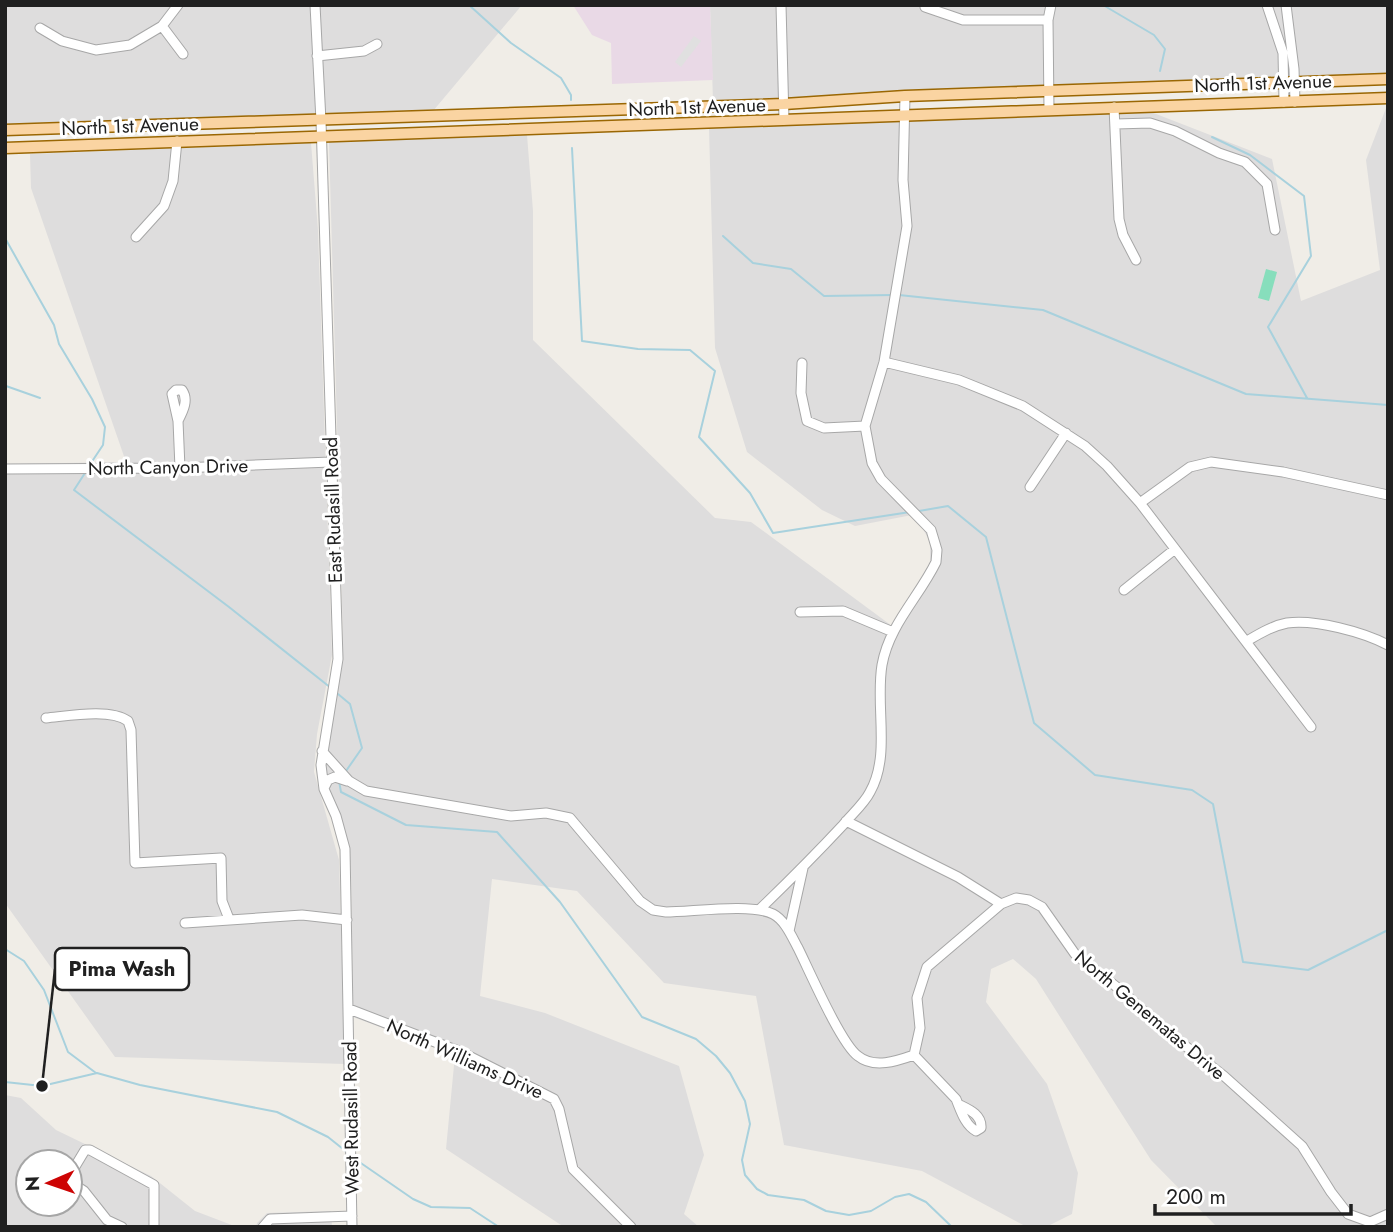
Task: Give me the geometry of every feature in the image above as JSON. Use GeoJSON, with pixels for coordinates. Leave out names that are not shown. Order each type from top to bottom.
{"type":"FeatureCollection","features":[{"type":"Feature","properties":{"kind":"main road","name":"North 1st Avenue"},"geometry":{"type":"LineString","coordinates":[[5,130],[784,104],[905,96],[1388,79]]}},
{"type":"Feature","properties":{"kind":"main road","name":"North 1st Avenue"},"geometry":{"type":"LineString","coordinates":[[5,148],[1388,98]]}},
{"type":"Feature","properties":{"kind":"street"},"geometry":{"type":"LineString","coordinates":[[40,29],[62,41],[96,50],[130,45],[162,26],[178,5]]}},
{"type":"Feature","properties":{"kind":"street","name":"East Rudasill Road"},"geometry":{"type":"LineString","coordinates":[[315,5],[338,659],[321,765],[324,788],[337,816],[345,849],[349,1009]]}},
{"type":"Feature","properties":{"kind":"street"},"geometry":{"type":"LineString","coordinates":[[781,5],[785,120]]}},
{"type":"Feature","properties":{"kind":"street"},"geometry":{"type":"LineString","coordinates":[[1049,110],[1048,20],[1051,5]]}},
{"type":"Feature","properties":{"kind":"street"},"geometry":{"type":"LineString","coordinates":[[1267,5],[1283,52],[1289,83]]}},
{"type":"Feature","properties":{"kind":"street"},"geometry":{"type":"LineString","coordinates":[[1286,5],[1289,102]]}},
{"type":"Feature","properties":{"kind":"street"},"geometry":{"type":"LineString","coordinates":[[925,7],[963,20],[1048,20]]}},
{"type":"Feature","properties":{"kind":"street"},"geometry":{"type":"LineString","coordinates":[[162,26],[183,54]]}},
{"type":"Feature","properties":{"kind":"street"},"geometry":{"type":"LineString","coordinates":[[317,56],[364,51],[377,44]]}},
{"type":"Feature","properties":{"kind":"street"},"geometry":{"type":"LineString","coordinates":[[760,909],[803,868],[870,793],[878,771],[880,754],[879,698],[882,667],[893,632],[936,562],[937,550],[931,530],[881,479],[872,463],[865,426],[884,362],[907,226],[903,180],[905,96]]}},
{"type":"Feature","properties":{"kind":"street"},"geometry":{"type":"LineString","coordinates":[[1115,107],[1115,176],[1119,219],[1123,235],[1136,260]]}},
{"type":"Feature","properties":{"kind":"street"},"geometry":{"type":"LineString","coordinates":[[1116,124],[1150,123],[1245,162],[1267,184],[1275,230]]}},
{"type":"Feature","properties":{"kind":"street"},"geometry":{"type":"LineString","coordinates":[[136,237],[164,206],[173,181],[177,141]]}},
{"type":"Feature","properties":{"kind":"street"},"geometry":{"type":"LineString","coordinates":[[884,362],[959,380],[1023,406],[1066,433],[1108,466],[1140,503],[1311,727]]}},
{"type":"Feature","properties":{"kind":"street"},"geometry":{"type":"LineString","coordinates":[[802,363],[801,393],[807,421],[824,428],[865,426]]}},
{"type":"Feature","properties":{"kind":"street"},"geometry":{"type":"LineString","coordinates":[[178,421],[180,468]]}},
{"type":"Feature","properties":{"kind":"street"},"geometry":{"type":"LineString","coordinates":[[1030,487],[1066,433]]}},
{"type":"Feature","properties":{"kind":"street","name":"North Canyon Drive"},"geometry":{"type":"LineString","coordinates":[[5,470],[180,468],[331,462]]}},
{"type":"Feature","properties":{"kind":"street"},"geometry":{"type":"LineString","coordinates":[[1140,503],[1190,467],[1211,462],[1279,471],[1388,495]]}},
{"type":"Feature","properties":{"kind":"street"},"geometry":{"type":"LineString","coordinates":[[1124,590],[1175,549]]}},
{"type":"Feature","properties":{"kind":"street"},"geometry":{"type":"LineString","coordinates":[[800,612],[843,611],[893,632]]}},
{"type":"Feature","properties":{"kind":"street"},"geometry":{"type":"LineString","coordinates":[[1247,641],[1287,623],[1335,627],[1375,638],[1388,645]]}},
{"type":"Feature","properties":{"kind":"street"},"geometry":{"type":"LineString","coordinates":[[46,718],[86,714],[122,716],[128,720],[131,730],[135,863],[221,858],[222,901],[229,919]]}},
{"type":"Feature","properties":{"kind":"street"},"geometry":{"type":"LineString","coordinates":[[322,751],[351,783]]}},
{"type":"Feature","properties":{"kind":"street"},"geometry":{"type":"LineString","coordinates":[[324,788],[327,780],[335,776],[366,791],[511,816],[546,813],[570,818],[630,891],[653,910],[666,912],[760,909],[776,915],[789,931],[841,1032],[857,1056],[868,1061],[890,1063],[914,1055]]}},
{"type":"Feature","properties":{"kind":"street"},"geometry":{"type":"LineString","coordinates":[[846,821],[958,877],[1001,904],[927,967],[917,999],[920,1028],[914,1055]]}},
{"type":"Feature","properties":{"kind":"street"},"geometry":{"type":"LineString","coordinates":[[789,931],[803,868]]}},
{"type":"Feature","properties":{"kind":"street","name":"North Genematas Drive"},"geometry":{"type":"LineString","coordinates":[[1001,904],[1016,898],[1029,900],[1042,907],[1075,954],[1224,1076],[1302,1146],[1348,1214],[1370,1222],[1388,1214]]}},
{"type":"Feature","properties":{"kind":"street"},"geometry":{"type":"LineString","coordinates":[[185,923],[302,915],[347,920]]}},
{"type":"Feature","properties":{"kind":"street","name":"West Rudasill Road"},"geometry":{"type":"LineString","coordinates":[[349,1009],[352,1227]]}},
{"type":"Feature","properties":{"kind":"street","name":"North Williams Drive"},"geometry":{"type":"LineString","coordinates":[[349,1009],[461,1052],[554,1099],[559,1109],[573,1169],[631,1227]]}},
{"type":"Feature","properties":{"kind":"street"},"geometry":{"type":"LineString","coordinates":[[914,1055],[958,1104]]}},
{"type":"Feature","properties":{"kind":"street"},"geometry":{"type":"LineString","coordinates":[[84,1151],[90,1150],[154,1185],[154,1227]]}},
{"type":"Feature","properties":{"kind":"street"},"geometry":{"type":"LineString","coordinates":[[84,1191],[105,1224],[122,1227]]}},
{"type":"Feature","properties":{"kind":"street"},"geometry":{"type":"LineString","coordinates":[[262,1227],[270,1219],[352,1216]]}},
{"type":"Feature","properties":{"kind":"shaded area"},"geometry":{"type":"Polygon","coordinates":[[[5,5],[522,5],[433,111],[5,126],[5,5]]]}},
{"type":"Feature","properties":{"kind":"shaded area"},"geometry":{"type":"Polygon","coordinates":[[[573,5],[710,5],[713,80],[612,84],[611,43],[592,35],[573,5]]]}},
{"type":"Feature","properties":{"kind":"shaded area"},"geometry":{"type":"Polygon","coordinates":[[[710,5],[1388,5],[1388,78],[713,101],[710,5]]]}},
{"type":"Feature","properties":{"kind":"shaded area"},"geometry":{"type":"Polygon","coordinates":[[[694,36],[701,41],[681,67],[675,62],[694,36]]]}},
{"type":"Feature","properties":{"kind":"shaded area"},"geometry":{"type":"Polygon","coordinates":[[[1388,103],[1388,1227],[1217,1227],[1151,1160],[1036,979],[1013,959],[991,969],[986,1002],[1047,1084],[1078,1173],[1072,1214],[1046,1227],[1027,1227],[922,1171],[784,1145],[756,996],[664,983],[577,891],[492,879],[480,996],[545,1013],[679,1066],[704,1155],[684,1214],[699,1227],[564,1227],[446,1149],[455,1055],[353,1017],[351,869],[347,838],[325,778],[323,763],[343,639],[329,142],[527,135],[533,211],[533,340],[715,518],[751,522],[892,626],[926,575],[930,562],[930,542],[912,515],[855,526],[822,510],[747,452],[715,348],[709,128],[1151,112],[1272,159],[1301,301],[1380,270],[1366,160],[1388,103]]]}},
{"type":"Feature","properties":{"kind":"shaded area"},"geometry":{"type":"Polygon","coordinates":[[[311,143],[318,230],[332,655],[317,734],[314,772],[339,860],[345,1064],[115,1057],[5,903],[5,464],[126,462],[31,188],[30,154],[311,143]]]}},
{"type":"Feature","properties":{"kind":"shaded area"},"geometry":{"type":"Polygon","coordinates":[[[5,1095],[21,1098],[56,1130],[151,1176],[195,1211],[237,1227],[5,1227],[5,1095]]]}},
{"type":"Feature","properties":{"kind":"shaded area"},"geometry":{"type":"Polygon","coordinates":[[[331,1211],[332,1227],[256,1227],[267,1213],[331,1211]]]}},
{"type":"Feature","properties":{"kind":"green space"},"geometry":{"type":"Polygon","coordinates":[[[1266,269],[1277,272],[1269,301],[1258,298],[1266,269]]]}},
{"type":"Feature","properties":{"kind":"waterway"},"geometry":{"type":"LineString","coordinates":[[469,5],[511,43],[561,78],[571,100]]}},
{"type":"Feature","properties":{"kind":"waterway"},"geometry":{"type":"LineString","coordinates":[[1103,5],[1154,35],[1165,49],[1160,71]]}},
{"type":"Feature","properties":{"kind":"waterway"},"geometry":{"type":"LineString","coordinates":[[1212,137],[1250,155],[1304,196],[1311,256],[1268,327],[1307,398]]}},
{"type":"Feature","properties":{"kind":"waterway"},"geometry":{"type":"LineString","coordinates":[[572,148],[582,341],[638,349],[690,350],[715,371],[699,437],[750,493],[773,533],[910,512]]}},
{"type":"Feature","properties":{"kind":"waterway"},"geometry":{"type":"LineString","coordinates":[[723,236],[753,263],[791,269],[824,296],[893,295]]}},
{"type":"Feature","properties":{"kind":"waterway"},"geometry":{"type":"LineString","coordinates":[[5,238],[54,325],[59,344],[92,399],[105,427],[103,445],[89,466]]}},
{"type":"Feature","properties":{"kind":"waterway"},"geometry":{"type":"LineString","coordinates":[[899,295],[1043,310],[1246,394],[1388,405]]}},
{"type":"Feature","properties":{"kind":"waterway"},"geometry":{"type":"LineString","coordinates":[[6,386],[40,398]]}},
{"type":"Feature","properties":{"kind":"waterway"},"geometry":{"type":"LineString","coordinates":[[85,473],[74,490],[331,688]]}},
{"type":"Feature","properties":{"kind":"waterway"},"geometry":{"type":"LineString","coordinates":[[919,511],[948,506],[986,537],[1034,723],[1095,775],[1192,790],[1213,804],[1243,962],[1308,970],[1388,930]]}},
{"type":"Feature","properties":{"kind":"waterway"},"geometry":{"type":"LineString","coordinates":[[338,694],[350,704],[362,748],[346,771]]}},
{"type":"Feature","properties":{"kind":"waterway"},"geometry":{"type":"LineString","coordinates":[[339,781],[341,792],[406,825],[497,832],[560,902],[642,1017],[696,1039],[716,1056],[730,1073],[745,1101],[750,1124],[742,1160],[745,1175],[757,1189],[768,1195],[804,1200],[826,1211],[849,1215],[871,1211],[895,1197],[909,1194],[926,1202],[952,1227]]}},
{"type":"Feature","properties":{"kind":"waterway"},"geometry":{"type":"LineString","coordinates":[[5,949],[24,961],[44,990],[68,1052],[96,1073]]}},
{"type":"Feature","properties":{"kind":"waterway"},"geometry":{"type":"LineString","coordinates":[[5,1082],[42,1086],[97,1073],[140,1085],[277,1112],[328,1137],[348,1153]]}},
{"type":"Feature","properties":{"kind":"waterway"},"geometry":{"type":"LineString","coordinates":[[355,1159],[413,1199],[431,1207],[470,1208],[499,1227]]}},
{"type":"Feature","properties":{"kind":"place","name":"Pima Wash"},"geometry":{"type":"Point","coordinates":[42,1086]}}]}
